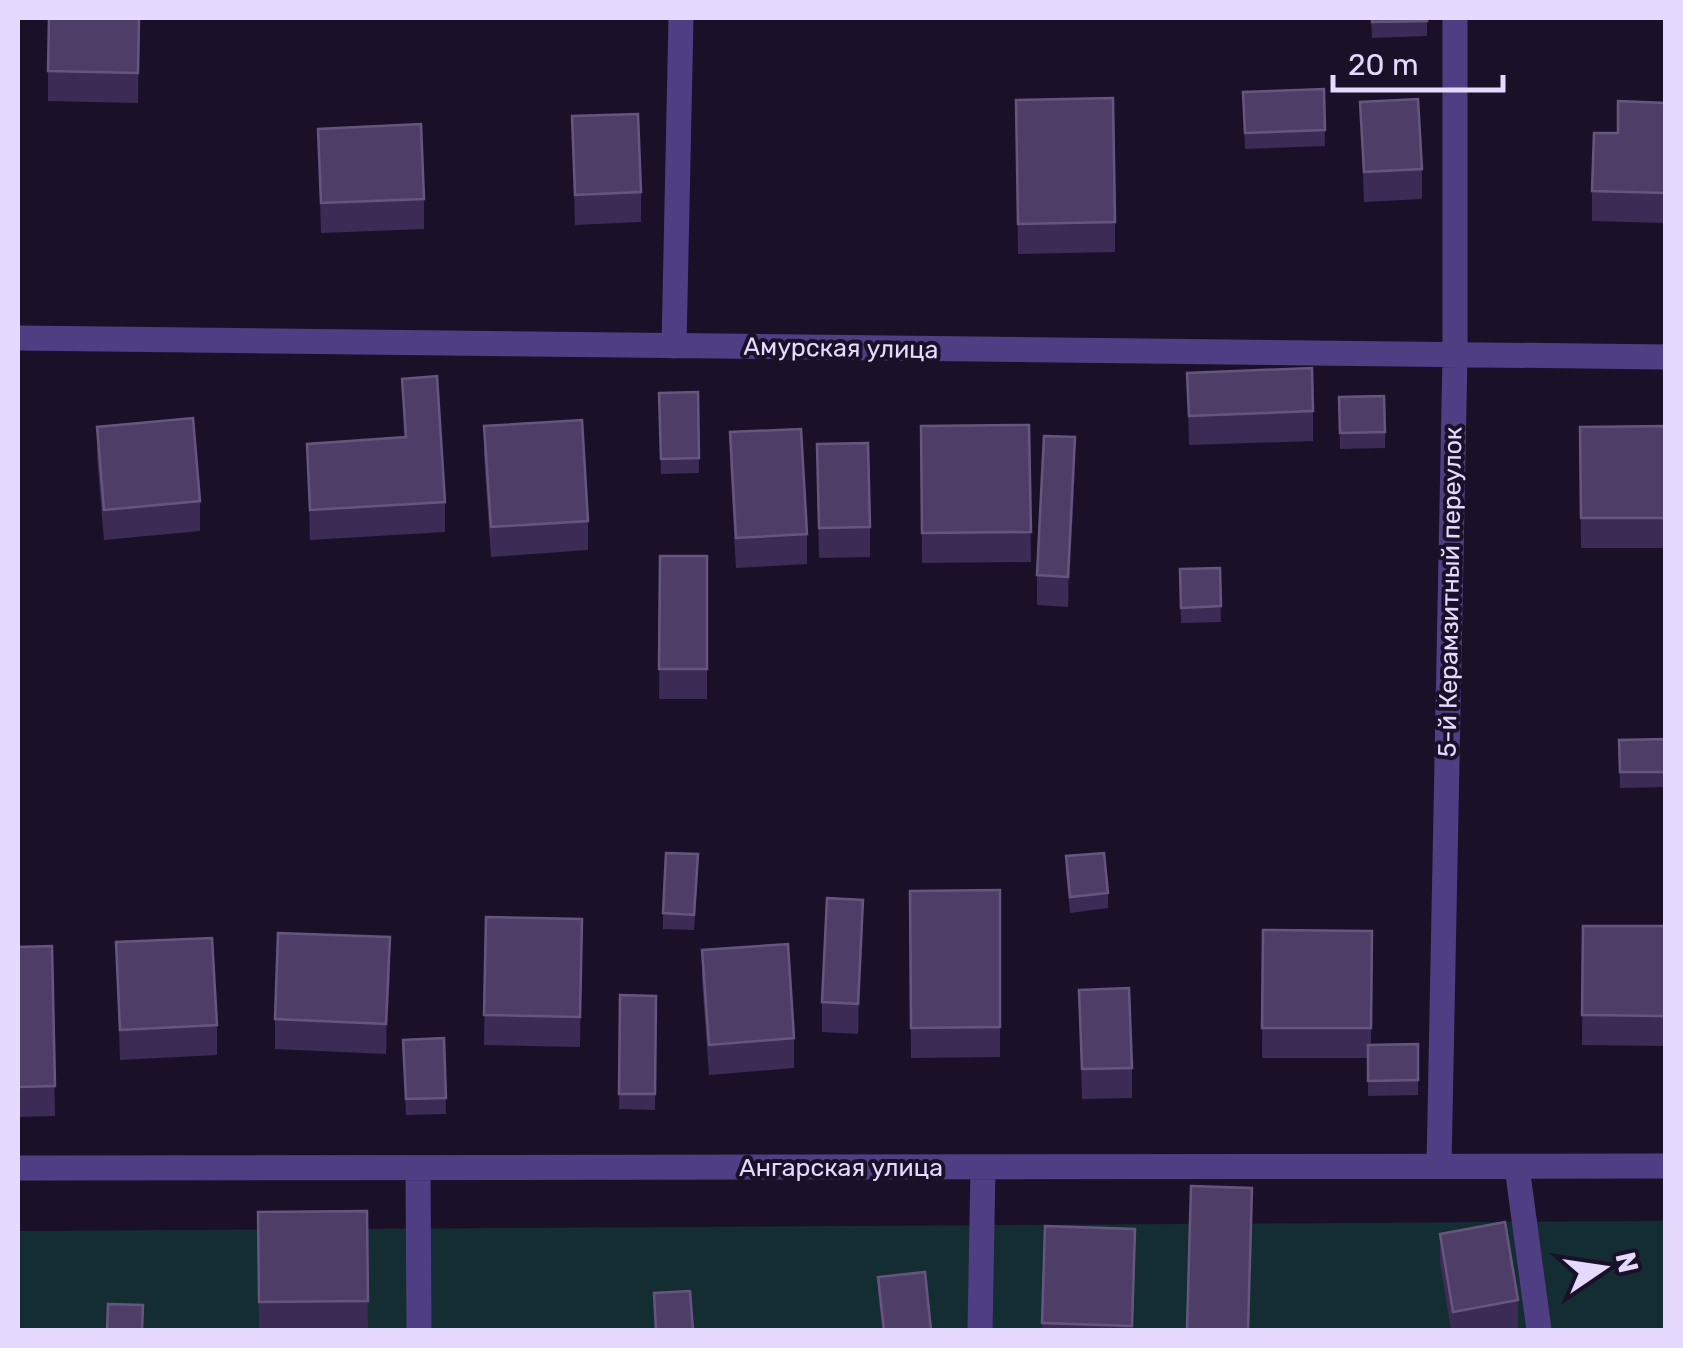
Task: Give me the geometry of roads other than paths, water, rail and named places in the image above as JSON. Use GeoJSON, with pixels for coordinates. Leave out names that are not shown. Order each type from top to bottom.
{"type":"FeatureCollection","features":[{"type":"Feature","properties":{"kind":"street"},"geometry":{"type":"LineString","coordinates":[[674,346],[681,18]]}},
{"type":"Feature","properties":{"kind":"street","name":"5-й Керамзитный переулок"},"geometry":{"type":"LineString","coordinates":[[1439,1166],[1455,355],[1455,18]]}},
{"type":"Feature","properties":{"kind":"street","name":"Амурская улица"},"geometry":{"type":"LineString","coordinates":[[18,338],[1666,357]]}},
{"type":"Feature","properties":{"kind":"street","name":"Ангарская улица"},"geometry":{"type":"LineString","coordinates":[[18,1168],[1666,1166]]}},
{"type":"Feature","properties":{"kind":"street"},"geometry":{"type":"LineString","coordinates":[[980,1330],[983,1167]]}},
{"type":"Feature","properties":{"kind":"street"},"geometry":{"type":"LineString","coordinates":[[1517,1167],[1539,1330]]}},
{"type":"Feature","properties":{"kind":"street"},"geometry":{"type":"LineString","coordinates":[[418,1168],[418,1330]]}}]}
